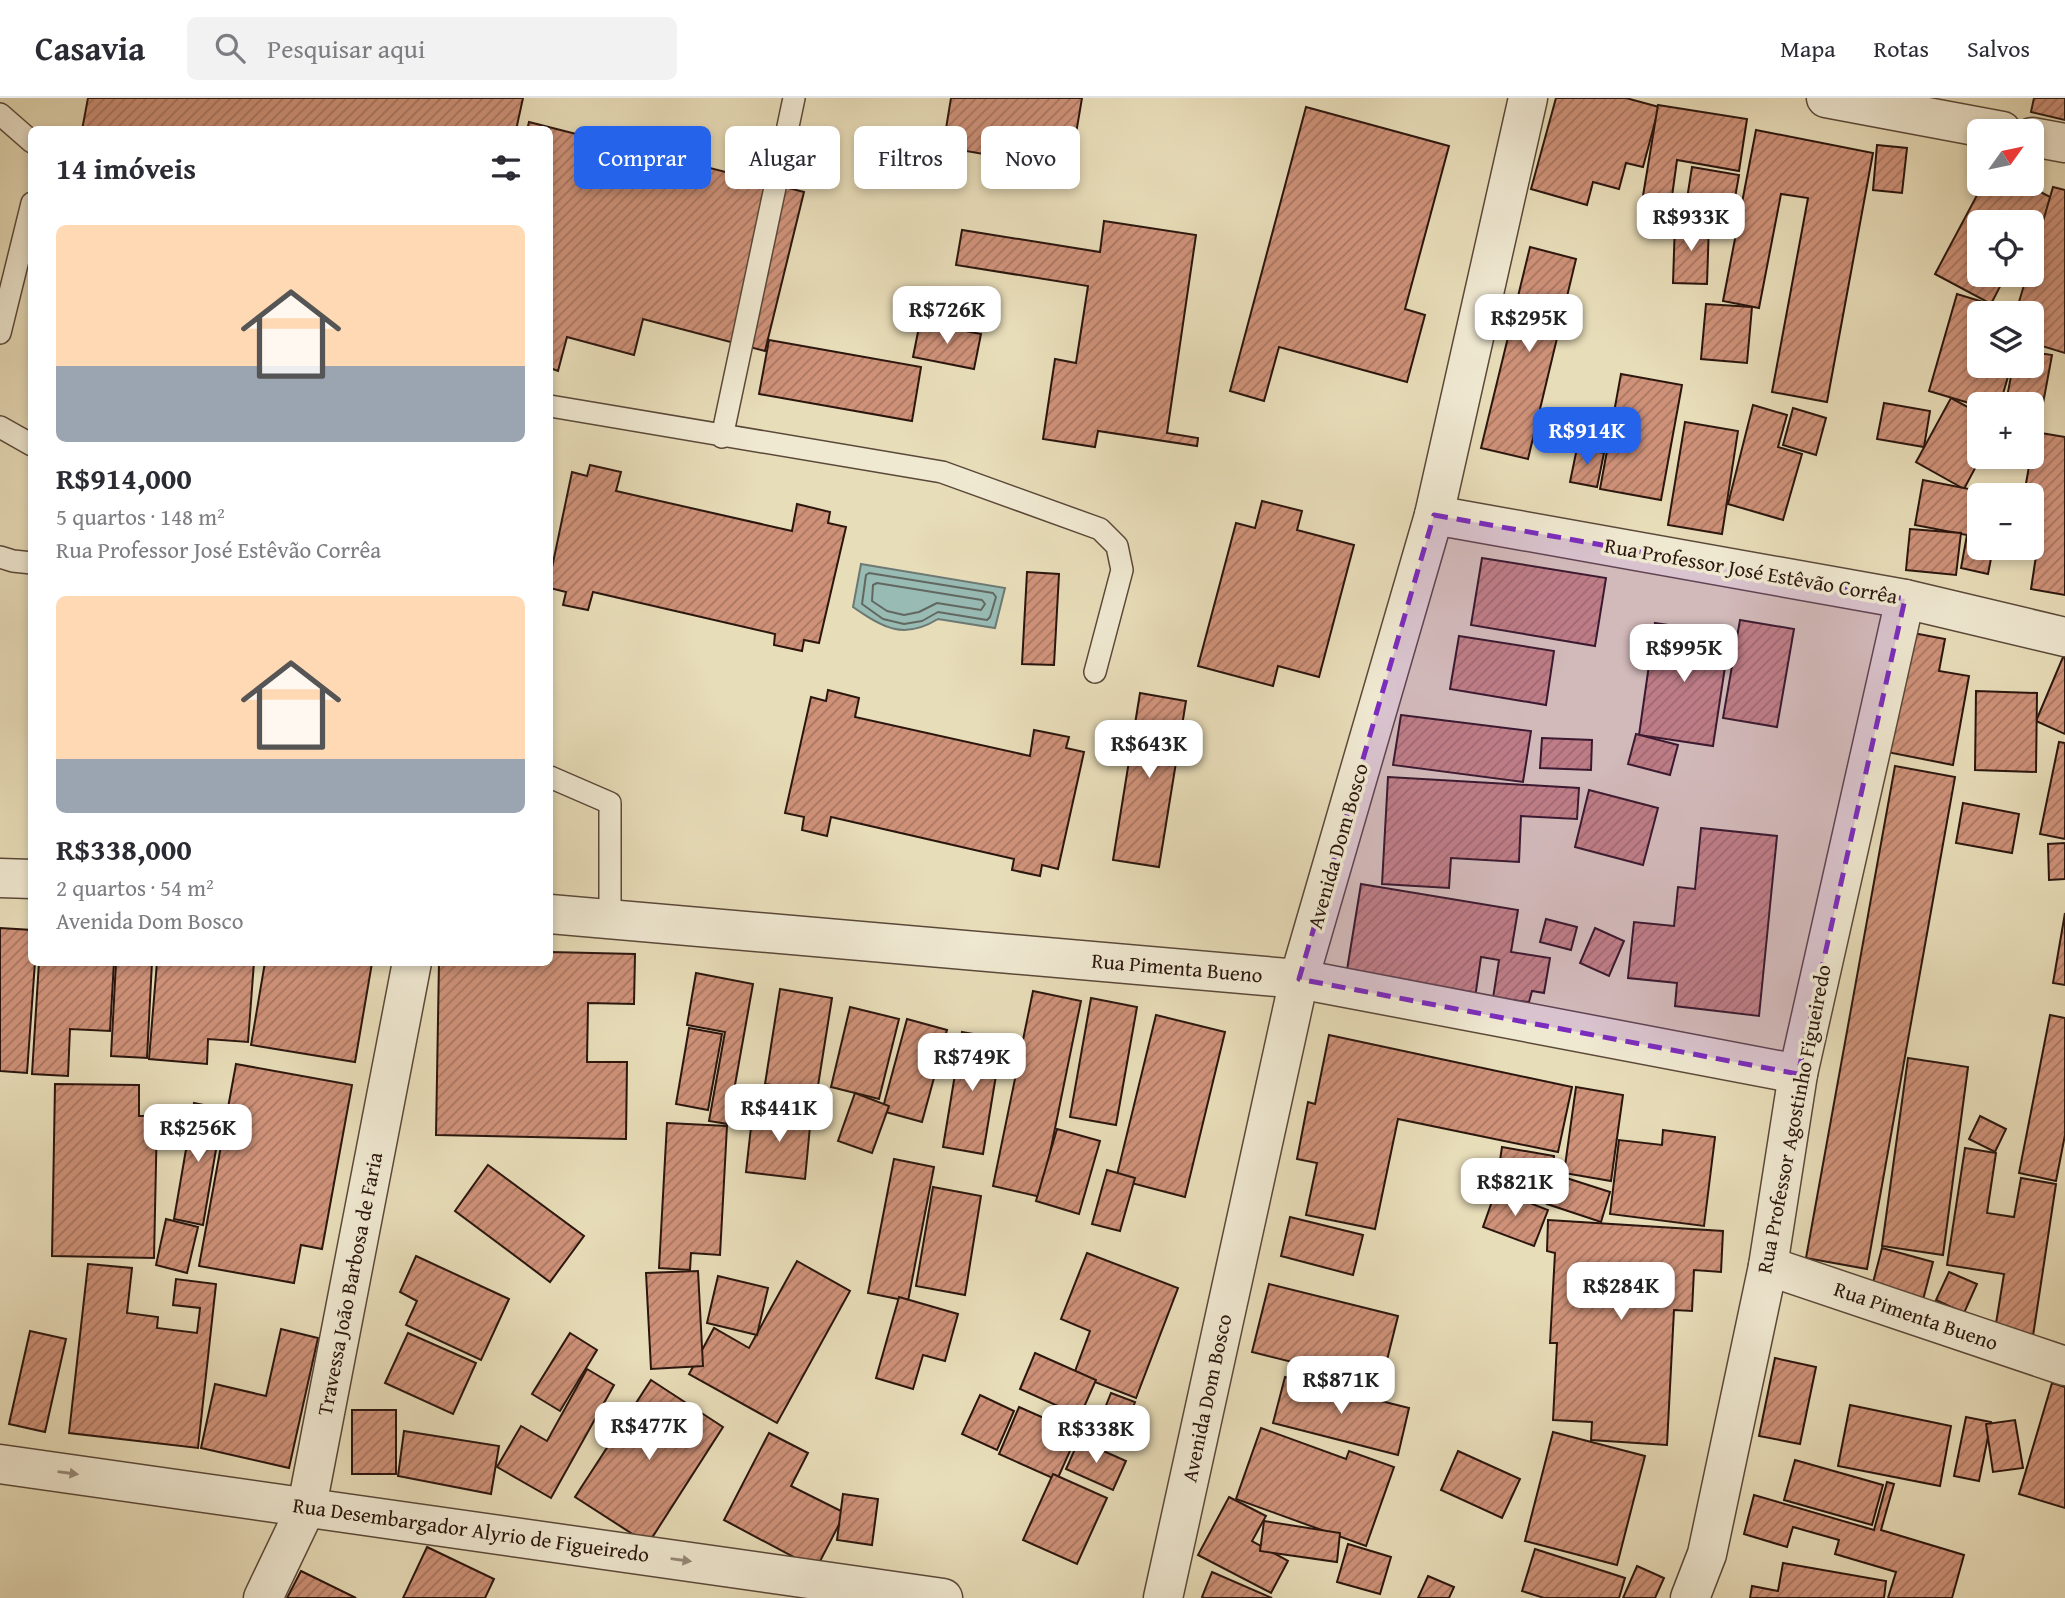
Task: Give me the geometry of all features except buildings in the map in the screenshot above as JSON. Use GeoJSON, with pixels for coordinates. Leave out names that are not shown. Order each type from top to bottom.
{"type":"FeatureCollection","features":[{"type":"Feature","properties":{"kind":"street","name":"Avenida Dom Bosco"},"geometry":{"type":"LineString","coordinates":[[1163,1598],[1299,979],[1434,515],[1528,98]]}},
{"type":"Feature","properties":{"kind":"street"},"geometry":{"type":"LineString","coordinates":[[1826,98],[1967,124]]}},
{"type":"Feature","properties":{"kind":"street"},"geometry":{"type":"LineString","coordinates":[[2044,139],[2065,143]]}},
{"type":"Feature","properties":{"kind":"street","name":"Rua Professor José Estêvão Corrêa"},"geometry":{"type":"LineString","coordinates":[[1434,515],[1905,599],[2065,637]]}},
{"type":"Feature","properties":{"kind":"street","name":"Rua Professor Agostinho Figueiredo"},"geometry":{"type":"LineString","coordinates":[[1690,1598],[1707,1554],[1768,1266],[1798,1074],[1905,599]]}},
{"type":"Feature","properties":{"kind":"street"},"geometry":{"type":"LineString","coordinates":[[0,878],[28,879]]}},
{"type":"Feature","properties":{"kind":"street","name":"Rua Pimenta Bueno"},"geometry":{"type":"LineString","coordinates":[[553,914],[1299,979],[1798,1074]]}},
{"type":"Feature","properties":{"kind":"street","name":"Travessa João Barbosa de Faria"},"geometry":{"type":"LineString","coordinates":[[263,1598],[307,1506],[411,966]]}},
{"type":"Feature","properties":{"kind":"street","name":"Rua Pimenta Bueno"},"geometry":{"type":"LineString","coordinates":[[1768,1266],[2065,1366]]}},
{"type":"Feature","properties":{"kind":"street","name":"Rua Desembargador Alyrio de Figueiredo"},"geometry":{"type":"LineString","coordinates":[[0,1464],[943,1598]]}},
{"type":"Feature","properties":{"kind":"lane"},"geometry":{"type":"LineString","coordinates":[[722,437],[794,98]]}},
{"type":"Feature","properties":{"kind":"lane"},"geometry":{"type":"LineString","coordinates":[[0,114],[28,138]]}},
{"type":"Feature","properties":{"kind":"lane"},"geometry":{"type":"LineString","coordinates":[[0,332],[28,218]]}},
{"type":"Feature","properties":{"kind":"lane"},"geometry":{"type":"LineString","coordinates":[[553,407],[942,472],[1100,529],[1117,546],[1122,570],[1095,672]]}},
{"type":"Feature","properties":{"kind":"lane"},"geometry":{"type":"LineString","coordinates":[[0,427],[28,442]]}},
{"type":"Feature","properties":{"kind":"lane"},"geometry":{"type":"LineString","coordinates":[[0,556],[28,563]]}},
{"type":"Feature","properties":{"kind":"lane"},"geometry":{"type":"LineString","coordinates":[[553,778],[610,803],[610,918]]}},
{"type":"Feature","properties":{"kind":"highlighted area"},"geometry":{"type":"Polygon","coordinates":[[[1434,515],[1905,599],[1798,1074],[1299,979],[1434,515]]]}},
{"type":"Feature","properties":{"kind":"water"},"geometry":{"type":"Polygon","coordinates":[[[861,564],[1005,588],[995,628],[938,619],[915,629],[884,626],[853,607],[861,564]]]}}]}
